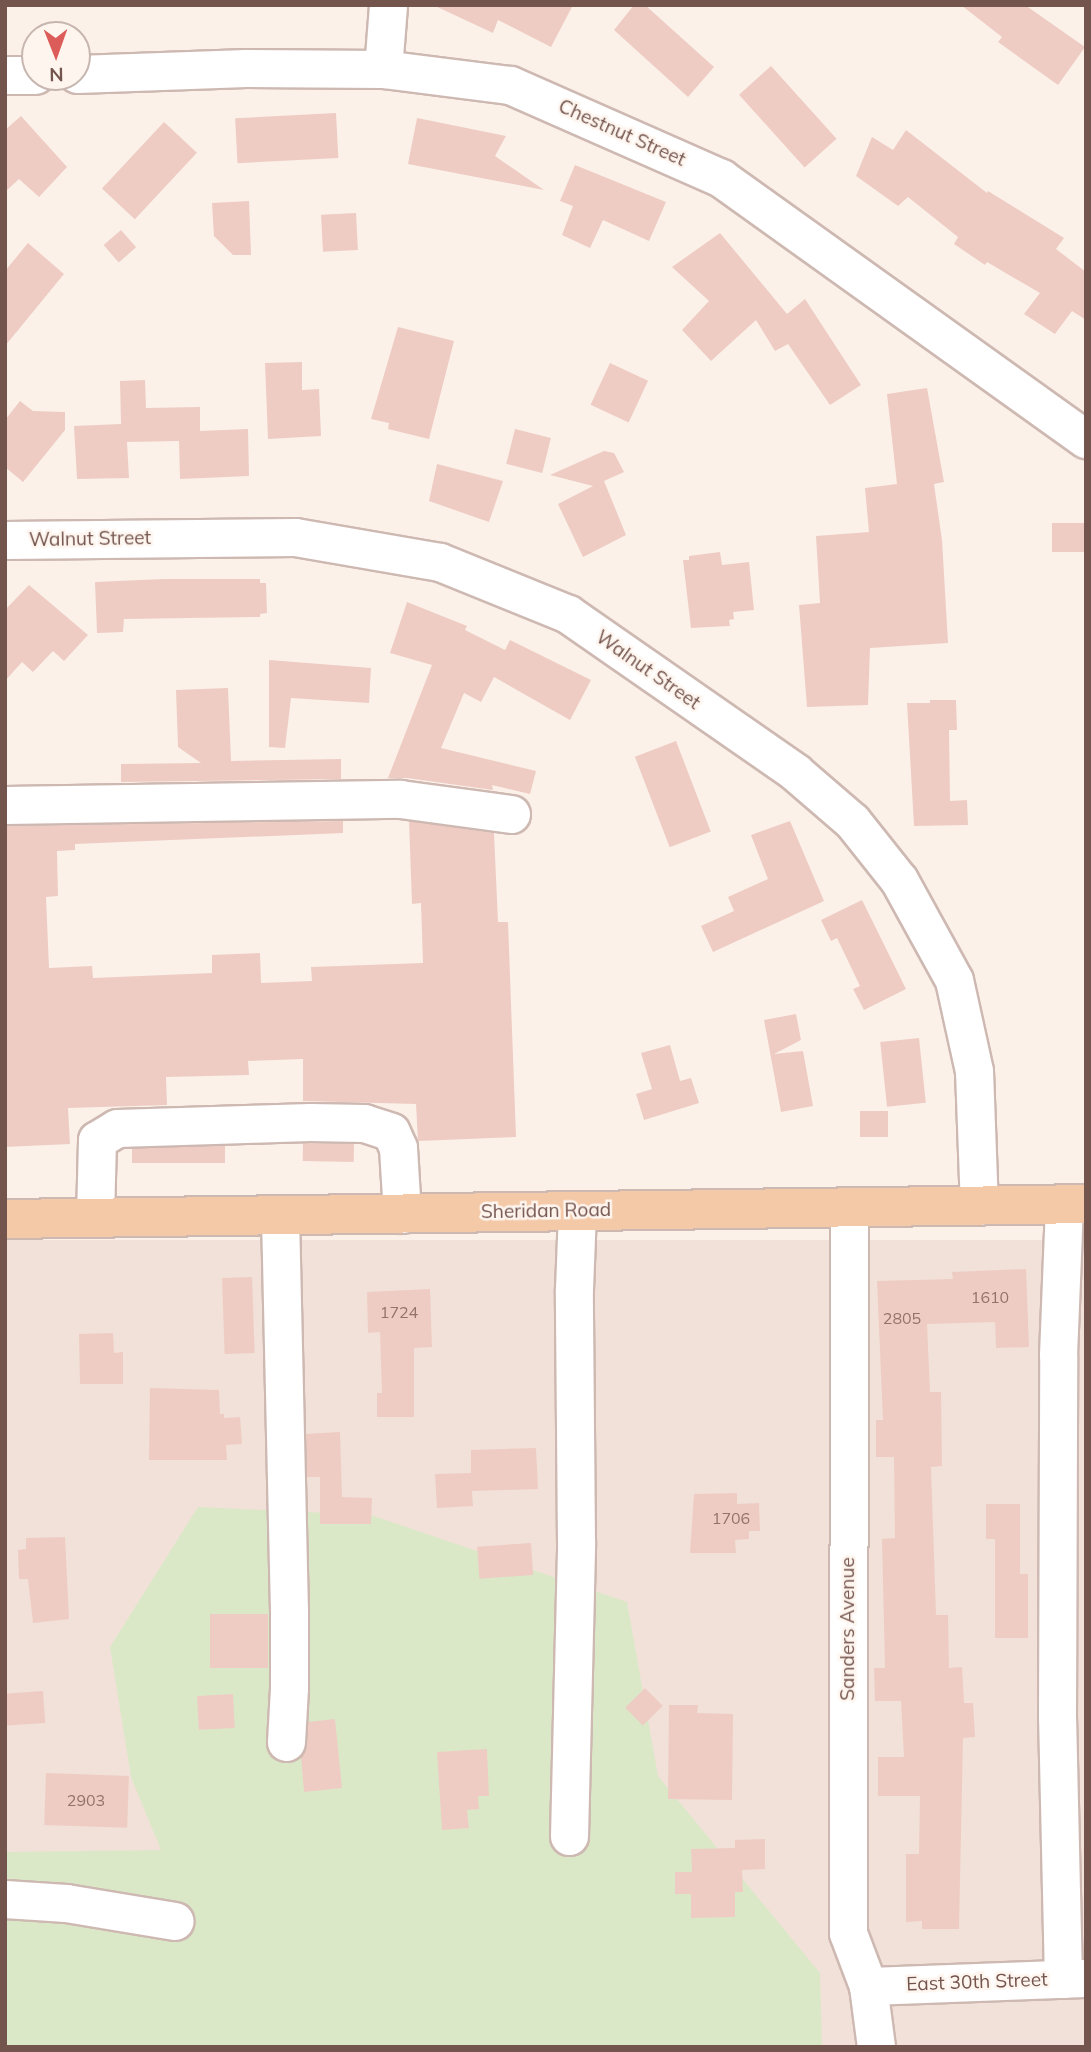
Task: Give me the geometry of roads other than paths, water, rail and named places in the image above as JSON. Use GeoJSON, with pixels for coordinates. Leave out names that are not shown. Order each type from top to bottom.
{"type":"FeatureCollection","features":[{"type":"Feature","properties":{"kind":"main road","name":"Sheridan Road"},"geometry":{"type":"LineString","coordinates":[[5,1219],[1075,1204]]}},
{"type":"Feature","properties":{"kind":"street"},"geometry":{"type":"LineString","coordinates":[[383,69],[388,5]]}},
{"type":"Feature","properties":{"kind":"street","name":"Chestnut Street"},"geometry":{"type":"LineString","coordinates":[[91,74],[246,68],[383,69],[510,85],[722,178],[1086,439]]}},
{"type":"Feature","properties":{"kind":"street","name":"Walnut Street"},"geometry":{"type":"LineString","coordinates":[[5,540],[295,537],[440,562],[568,614],[795,772],[852,821],[899,880],[954,980],[974,1071],[979,1206]]}},
{"type":"Feature","properties":{"kind":"street"},"geometry":{"type":"LineString","coordinates":[[5,805],[400,799],[511,814]]}},
{"type":"Feature","properties":{"kind":"street"},"geometry":{"type":"LineString","coordinates":[[95,1217],[97,1140],[117,1128],[310,1122],[364,1123],[391,1132],[398,1149],[402,1214]]}},
{"type":"Feature","properties":{"kind":"street"},"geometry":{"type":"LineString","coordinates":[[1074,1978],[1057,1717],[1058,1355],[1075,1204]]}},
{"type":"Feature","properties":{"kind":"street","name":"Sanders Avenue"},"geometry":{"type":"LineString","coordinates":[[849,1207],[848,1933],[869,1986],[876,2047]]}},
{"type":"Feature","properties":{"kind":"street"},"geometry":{"type":"LineString","coordinates":[[569,1836],[576,1542],[574,1289],[577,1211]]}},
{"type":"Feature","properties":{"kind":"street"},"geometry":{"type":"LineString","coordinates":[[280,1215],[289,1610],[286,1742]]}},
{"type":"Feature","properties":{"kind":"street"},"geometry":{"type":"LineString","coordinates":[[5,1899],[66,1903],[175,1921]]}},
{"type":"Feature","properties":{"kind":"street","name":"East 30th Street"},"geometry":{"type":"LineString","coordinates":[[869,1986],[1074,1978]]}}]}
